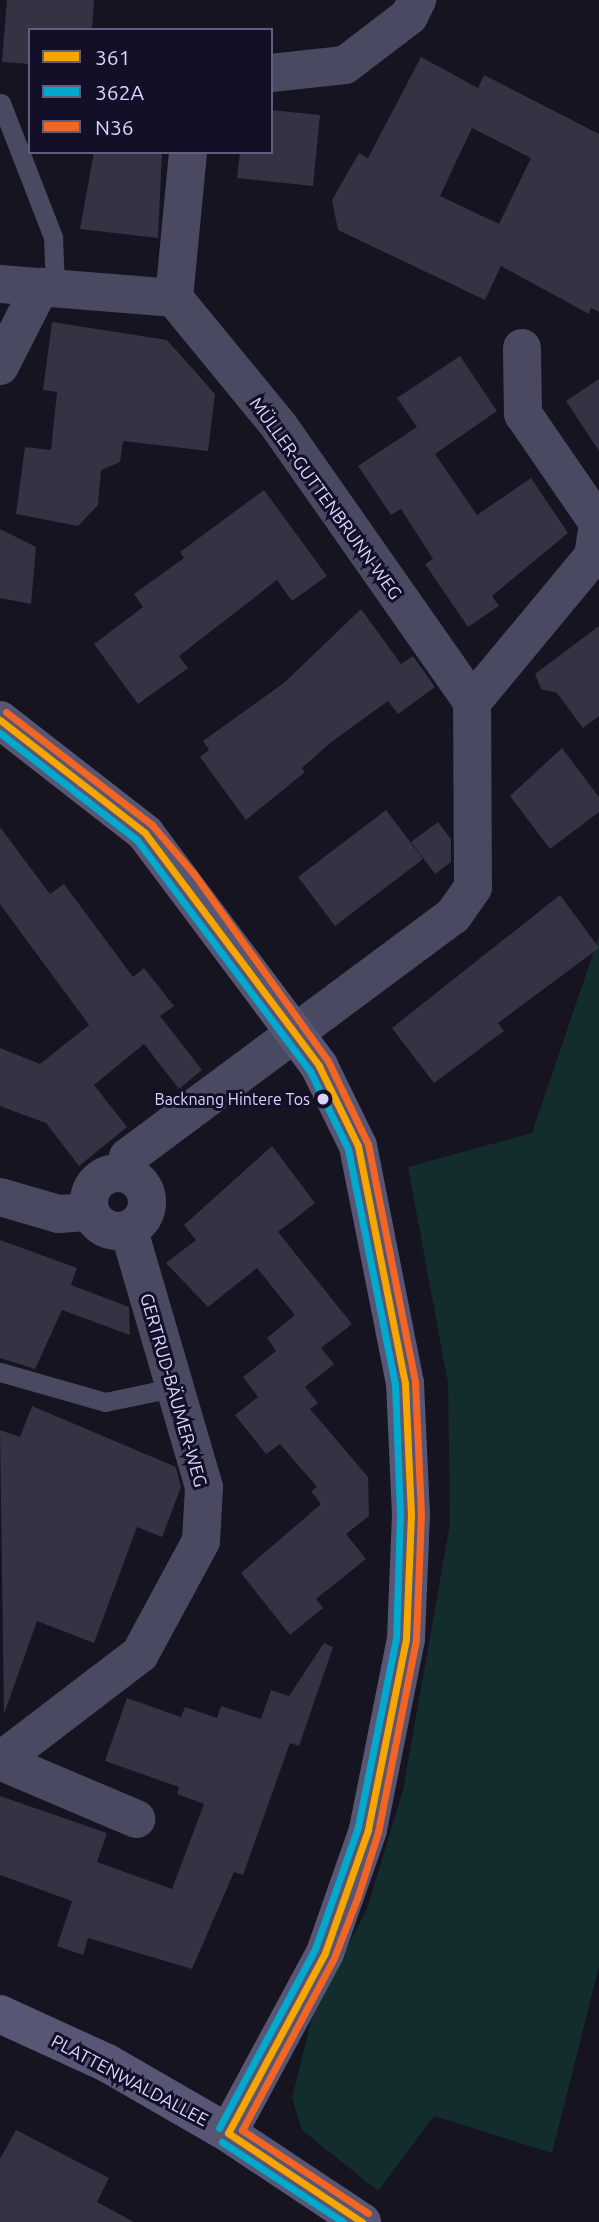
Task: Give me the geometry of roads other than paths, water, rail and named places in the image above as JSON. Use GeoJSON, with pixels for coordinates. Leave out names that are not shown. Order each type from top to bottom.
{"type":"FeatureCollection","features":[{"type":"Feature","properties":{"kind":"street"},"geometry":{"type":"LineString","coordinates":[[273,73],[345,65],[409,16],[417,0]]}},
{"type":"Feature","properties":{"kind":"street"},"geometry":{"type":"LineString","coordinates":[[0,284],[47,287],[108,284],[174,298],[188,154]]}},
{"type":"Feature","properties":{"kind":"street"},"geometry":{"type":"LineString","coordinates":[[0,366],[47,287]]}},
{"type":"Feature","properties":{"kind":"street","name":"MÜLLER-GUTTENBRUNN-WEG"},"geometry":{"type":"LineString","coordinates":[[174,298],[288,447],[472,702]]}},
{"type":"Feature","properties":{"kind":"street"},"geometry":{"type":"LineString","coordinates":[[126,1174],[128,1157],[453,916],[473,887],[472,702],[593,556],[598,523],[523,414],[522,348]]}},
{"type":"Feature","properties":{"kind":"street"},"geometry":{"type":"LineString","coordinates":[[0,720],[145,833],[294,1032],[338,1099],[358,1146],[405,1383],[411,1514],[406,1639],[368,1829],[325,1953],[228,2133]]}},
{"type":"Feature","properties":{"kind":"street"},"geometry":{"type":"LineString","coordinates":[[126,1174],[141,1184],[148,1201],[143,1218],[129,1230],[110,1231],[90,1212],[89,1194],[100,1178],[126,1174]]}},
{"type":"Feature","properties":{"kind":"street"},"geometry":{"type":"LineString","coordinates":[[0,1197],[59,1214],[90,1212]]}},
{"type":"Feature","properties":{"kind":"street","name":"GERTRUD-BÄUMER-WEG"},"geometry":{"type":"LineString","coordinates":[[129,1230],[172,1388],[204,1487],[201,1541],[140,1654],[1,1762],[136,1819]]}},
{"type":"Feature","properties":{"kind":"street","name":"PLATTENWALDALLEE"},"geometry":{"type":"LineString","coordinates":[[0,2014],[107,2063],[228,2133],[362,2222]]}},
{"type":"Feature","properties":{"kind":"lane"},"geometry":{"type":"LineString","coordinates":[[1,103],[53,237],[47,287]]}},
{"type":"Feature","properties":{"kind":"lane"},"geometry":{"type":"LineString","coordinates":[[0,1372],[105,1402],[172,1388]]}},
{"type":"Feature","properties":{"kind":"place","name":"Backnang Hintere Tos"},"geometry":{"type":"Point","coordinates":[323,1099]}}]}
